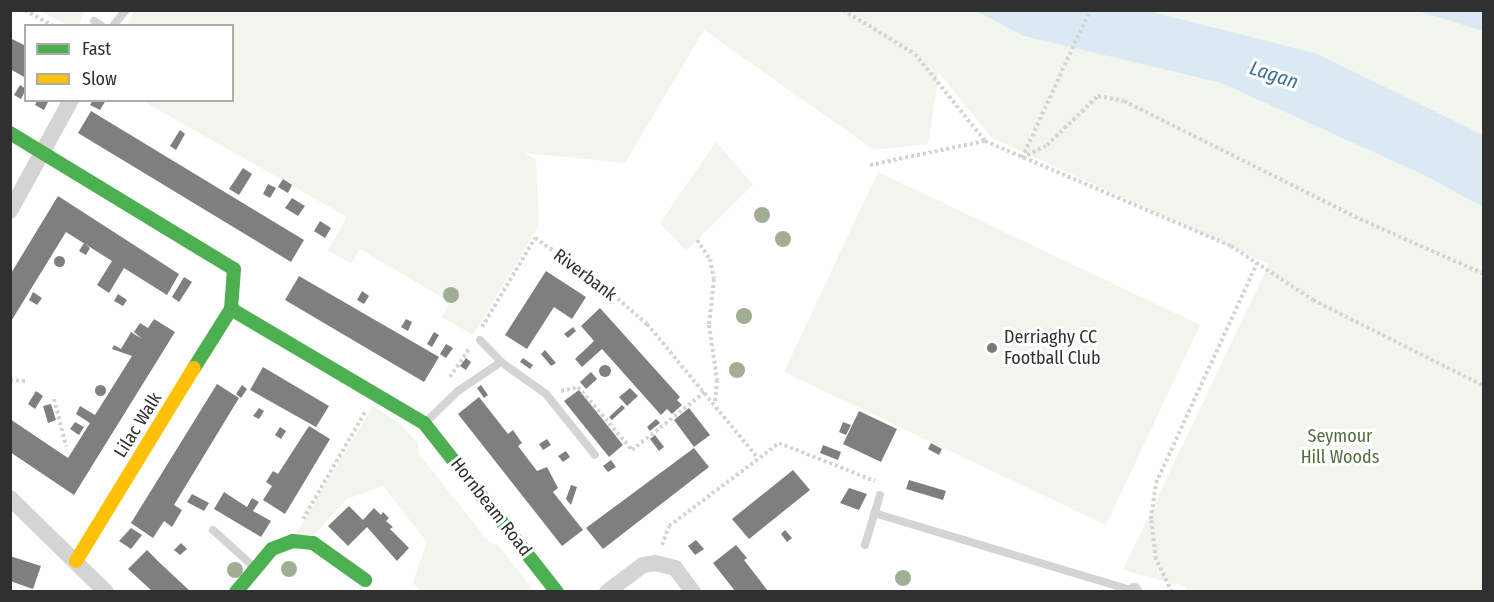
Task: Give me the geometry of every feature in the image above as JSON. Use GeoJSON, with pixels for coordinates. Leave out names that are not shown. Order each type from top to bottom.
{"type":"FeatureCollection","features":[{"type":"Feature","properties":{"kind":"street"},"geometry":{"type":"LineString","coordinates":[[10,211],[70,102]]}},
{"type":"Feature","properties":{"kind":"street"},"geometry":{"type":"LineString","coordinates":[[10,133],[44,151]]}},
{"type":"Feature","properties":{"kind":"street","name":"Lilac Walk"},"geometry":{"type":"LineString","coordinates":[[44,151],[234,269],[231,309],[76,561]]}},
{"type":"Feature","properties":{"kind":"street"},"geometry":{"type":"LineString","coordinates":[[231,309],[424,423]]}},
{"type":"Feature","properties":{"kind":"street","name":"Hornbeam Road"},"geometry":{"type":"LineString","coordinates":[[424,423],[557,591]]}},
{"type":"Feature","properties":{"kind":"street"},"geometry":{"type":"LineString","coordinates":[[10,498],[106,591]]}},
{"type":"Feature","properties":{"kind":"street"},"geometry":{"type":"LineString","coordinates":[[236,591],[254,567],[272,549],[293,541],[313,543],[365,580]]}},
{"type":"Feature","properties":{"kind":"street"},"geometry":{"type":"LineString","coordinates":[[607,591],[643,565],[655,563],[675,568],[693,591]]}},
{"type":"Feature","properties":{"kind":"lane"},"geometry":{"type":"LineString","coordinates":[[115,24],[126,10]]}},
{"type":"Feature","properties":{"kind":"lane"},"geometry":{"type":"LineString","coordinates":[[479,338],[501,362],[546,394],[595,455]]}},
{"type":"Feature","properties":{"kind":"lane"},"geometry":{"type":"LineString","coordinates":[[424,423],[443,404],[501,362]]}},
{"type":"Feature","properties":{"kind":"lane"},"geometry":{"type":"LineString","coordinates":[[865,545],[880,495]]}},
{"type":"Feature","properties":{"kind":"lane"},"geometry":{"type":"LineString","coordinates":[[874,513],[1134,591]]}},
{"type":"Feature","properties":{"kind":"lane"},"geometry":{"type":"LineString","coordinates":[[213,530],[254,567]]}},
{"type":"Feature","properties":{"kind":"path"},"geometry":{"type":"LineString","coordinates":[[25,10],[50,24]]}},
{"type":"Feature","properties":{"kind":"path"},"geometry":{"type":"LineString","coordinates":[[843,10],[915,54],[985,141],[1022,159],[1231,246],[1313,300],[1484,386]]}},
{"type":"Feature","properties":{"kind":"path"},"geometry":{"type":"LineString","coordinates":[[1022,159],[1090,10]]}},
{"type":"Feature","properties":{"kind":"path"},"geometry":{"type":"LineString","coordinates":[[1022,159],[1047,145],[1098,96],[1124,101],[1360,219],[1484,274]]}},
{"type":"Feature","properties":{"kind":"path"},"geometry":{"type":"LineString","coordinates":[[870,165],[985,141]]}},
{"type":"Feature","properties":{"kind":"path","name":"Riverbank"},"geometry":{"type":"LineString","coordinates":[[479,338],[535,238],[595,279],[647,324],[715,403],[758,458]]}},
{"type":"Feature","properties":{"kind":"path"},"geometry":{"type":"LineString","coordinates":[[697,240],[710,259],[714,279],[709,325],[717,380],[715,403]]}},
{"type":"Feature","properties":{"kind":"path"},"geometry":{"type":"LineString","coordinates":[[1172,591],[1156,559],[1151,519],[1156,483],[1257,263]]}},
{"type":"Feature","properties":{"kind":"path"},"geometry":{"type":"LineString","coordinates":[[443,404],[447,381],[471,345]]}},
{"type":"Feature","properties":{"kind":"path"},"geometry":{"type":"LineString","coordinates":[[10,380],[26,381]]}},
{"type":"Feature","properties":{"kind":"path"},"geometry":{"type":"LineString","coordinates":[[546,394],[578,387],[632,450],[705,392]]}},
{"type":"Feature","properties":{"kind":"path"},"geometry":{"type":"LineString","coordinates":[[293,541],[376,393]]}},
{"type":"Feature","properties":{"kind":"path"},"geometry":{"type":"LineString","coordinates":[[54,399],[66,446]]}},
{"type":"Feature","properties":{"kind":"path"},"geometry":{"type":"LineString","coordinates":[[655,563],[669,526],[779,443],[875,480],[880,495]]}},
{"type":"Feature","properties":{"kind":"green space","name":"Seymour Hill Woods"},"geometry":{"type":"Polygon","coordinates":[[[135,10],[976,11],[1025,36],[1221,83],[1424,175],[1483,207],[1483,591],[1185,591],[1186,587],[1123,570],[1269,264],[992,138],[939,73],[928,144],[874,150],[704,30],[625,163],[524,153],[536,160],[539,225],[473,335],[442,317],[450,302],[360,249],[351,264],[328,250],[347,217],[145,102],[234,102],[234,24],[127,24],[135,10]]]}},
{"type":"Feature","properties":{"kind":"green space"},"geometry":{"type":"Polygon","coordinates":[[[40,11],[85,11],[79,24],[66,24],[40,11]]]}},
{"type":"Feature","properties":{"kind":"green space"},"geometry":{"type":"Polygon","coordinates":[[[1149,11],[1417,11],[1483,31],[1483,135],[1318,54],[1149,11]]]}},
{"type":"Feature","properties":{"kind":"green space"},"geometry":{"type":"Polygon","coordinates":[[[716,142],[753,185],[686,251],[660,223],[716,142]]]}},
{"type":"Feature","properties":{"kind":"green space","name":"Derriaghy CC Football Club"},"geometry":{"type":"Polygon","coordinates":[[[878,172],[1200,325],[1106,525],[784,372],[878,172]]]}},
{"type":"Feature","properties":{"kind":"green space"},"geometry":{"type":"Polygon","coordinates":[[[373,406],[399,423],[418,443],[419,454],[489,542],[498,545],[534,591],[419,591],[413,582],[427,542],[383,486],[347,499],[312,537],[296,534],[373,406]]]}},
{"type":"Feature","properties":{"kind":"water","name":"Lagan"},"geometry":{"type":"Polygon","coordinates":[[[976,11],[1149,11],[1318,54],[1483,135],[1483,207],[1424,175],[1221,83],[1024,36],[976,11]]]}},
{"type":"Feature","properties":{"kind":"water"},"geometry":{"type":"Polygon","coordinates":[[[1417,11],[1483,11],[1483,31],[1417,11]]]}},
{"type":"Feature","properties":{"kind":"building"},"geometry":{"type":"Polygon","coordinates":[[[10,38],[24,45],[24,77],[10,69],[10,38]]]}},
{"type":"Feature","properties":{"kind":"building"},"geometry":{"type":"Polygon","coordinates":[[[20,85],[24,88],[21,99],[14,95],[20,85]]]}},
{"type":"Feature","properties":{"kind":"building"},"geometry":{"type":"Polygon","coordinates":[[[36,102],[48,102],[44,110],[35,105],[36,102]]]}},
{"type":"Feature","properties":{"kind":"building"},"geometry":{"type":"Polygon","coordinates":[[[92,102],[105,102],[100,110],[90,105],[92,102]]]}},
{"type":"Feature","properties":{"kind":"building"},"geometry":{"type":"Polygon","coordinates":[[[91,111],[304,240],[291,262],[78,133],[91,111]]]}},
{"type":"Feature","properties":{"kind":"building"},"geometry":{"type":"Polygon","coordinates":[[[180,130],[185,134],[176,150],[170,146],[180,130]]]}},
{"type":"Feature","properties":{"kind":"building"},"geometry":{"type":"Polygon","coordinates":[[[243,168],[252,174],[239,195],[229,189],[243,168]]]}},
{"type":"Feature","properties":{"kind":"building"},"geometry":{"type":"Polygon","coordinates":[[[283,179],[292,185],[288,193],[278,187],[283,179]]]}},
{"type":"Feature","properties":{"kind":"building"},"geometry":{"type":"Polygon","coordinates":[[[268,184],[276,188],[270,198],[263,194],[268,184]]]}},
{"type":"Feature","properties":{"kind":"building"},"geometry":{"type":"Polygon","coordinates":[[[58,196],[179,274],[167,295],[124,268],[109,293],[97,285],[112,261],[66,232],[10,323],[10,275],[58,196]]]}},
{"type":"Feature","properties":{"kind":"building"},"geometry":{"type":"Polygon","coordinates":[[[292,198],[305,206],[298,216],[285,208],[292,198]]]}},
{"type":"Feature","properties":{"kind":"building"},"geometry":{"type":"Polygon","coordinates":[[[320,221],[331,228],[325,238],[314,231],[320,221]]]}},
{"type":"Feature","properties":{"kind":"building"},"geometry":{"type":"Polygon","coordinates":[[[84,243],[90,248],[86,255],[79,251],[84,243]]]}},
{"type":"Feature","properties":{"kind":"building"},"geometry":{"type":"Polygon","coordinates":[[[59,256],[63,257],[63,265],[59,266],[55,265],[54,261],[55,257],[59,256]]]}},
{"type":"Feature","properties":{"kind":"building"},"geometry":{"type":"Polygon","coordinates":[[[546,271],[586,297],[572,319],[554,307],[527,349],[505,335],[546,271]]]}},
{"type":"Feature","properties":{"kind":"building"},"geometry":{"type":"Polygon","coordinates":[[[299,276],[439,357],[424,382],[285,300],[299,276]]]}},
{"type":"Feature","properties":{"kind":"building"},"geometry":{"type":"Polygon","coordinates":[[[184,277],[192,282],[179,302],[172,297],[184,277]]]}},
{"type":"Feature","properties":{"kind":"building"},"geometry":{"type":"Polygon","coordinates":[[[362,291],[369,296],[364,304],[357,300],[362,291]]]}},
{"type":"Feature","properties":{"kind":"building"},"geometry":{"type":"Polygon","coordinates":[[[33,292],[42,298],[37,305],[29,300],[33,292]]]}},
{"type":"Feature","properties":{"kind":"building"},"geometry":{"type":"Polygon","coordinates":[[[118,294],[127,300],[123,306],[114,301],[118,294]]]}},
{"type":"Feature","properties":{"kind":"building"},"geometry":{"type":"Polygon","coordinates":[[[600,308],[680,397],[677,400],[682,405],[672,414],[667,409],[661,415],[602,349],[582,367],[575,359],[594,341],[581,326],[600,308]]]}},
{"type":"Feature","properties":{"kind":"building"},"geometry":{"type":"Polygon","coordinates":[[[154,319],[175,332],[74,495],[10,452],[10,419],[68,458],[90,423],[76,414],[80,406],[95,415],[132,356],[112,349],[114,345],[121,349],[131,332],[142,339],[134,332],[140,323],[148,328],[154,319]]]}},
{"type":"Feature","properties":{"kind":"building"},"geometry":{"type":"Polygon","coordinates":[[[406,319],[412,322],[408,331],[401,327],[406,319]]]}},
{"type":"Feature","properties":{"kind":"building"},"geometry":{"type":"Polygon","coordinates":[[[573,327],[576,331],[568,338],[564,334],[573,327]]]}},
{"type":"Feature","properties":{"kind":"building"},"geometry":{"type":"Polygon","coordinates":[[[434,332],[439,335],[432,347],[427,344],[434,332]]]}},
{"type":"Feature","properties":{"kind":"building"},"geometry":{"type":"Polygon","coordinates":[[[446,344],[453,348],[446,358],[440,354],[446,344]]]}},
{"type":"Feature","properties":{"kind":"building"},"geometry":{"type":"Polygon","coordinates":[[[545,350],[556,363],[551,366],[541,354],[545,350]]]}},
{"type":"Feature","properties":{"kind":"building"},"geometry":{"type":"Polygon","coordinates":[[[466,358],[471,362],[466,370],[460,366],[466,358]]]}},
{"type":"Feature","properties":{"kind":"building"},"geometry":{"type":"Polygon","coordinates":[[[523,358],[533,365],[530,369],[520,362],[523,358]]]}},
{"type":"Feature","properties":{"kind":"building"},"geometry":{"type":"Polygon","coordinates":[[[607,365],[611,371],[607,377],[603,377],[599,369],[607,365]]]}},
{"type":"Feature","properties":{"kind":"building"},"geometry":{"type":"Polygon","coordinates":[[[263,367],[329,406],[316,427],[250,390],[263,367]]]}},
{"type":"Feature","properties":{"kind":"building"},"geometry":{"type":"Polygon","coordinates":[[[591,372],[597,379],[586,389],[580,382],[591,372]]]}},
{"type":"Feature","properties":{"kind":"building"},"geometry":{"type":"Polygon","coordinates":[[[217,384],[239,398],[174,505],[182,510],[172,527],[164,521],[153,538],[131,523],[217,384]]]}},
{"type":"Feature","properties":{"kind":"building"},"geometry":{"type":"Polygon","coordinates":[[[100,385],[104,386],[104,394],[100,395],[96,394],[95,390],[96,386],[100,385]]]}},
{"type":"Feature","properties":{"kind":"building"},"geometry":{"type":"Polygon","coordinates":[[[242,385],[247,389],[241,398],[236,394],[242,385]]]}},
{"type":"Feature","properties":{"kind":"building"},"geometry":{"type":"Polygon","coordinates":[[[481,385],[488,395],[484,398],[477,388],[481,385]]]}},
{"type":"Feature","properties":{"kind":"building"},"geometry":{"type":"Polygon","coordinates":[[[630,388],[638,396],[627,406],[619,397],[630,388]]]}},
{"type":"Feature","properties":{"kind":"building"},"geometry":{"type":"Polygon","coordinates":[[[579,390],[623,445],[609,457],[564,401],[579,390]]]}},
{"type":"Feature","properties":{"kind":"building"},"geometry":{"type":"Polygon","coordinates":[[[36,391],[43,396],[35,409],[28,404],[36,391]]]}},
{"type":"Feature","properties":{"kind":"building"},"geometry":{"type":"Polygon","coordinates":[[[479,397],[508,434],[513,430],[522,443],[518,446],[537,471],[547,467],[558,488],[553,492],[583,530],[562,546],[458,414],[479,397]]]}},
{"type":"Feature","properties":{"kind":"building"},"geometry":{"type":"Polygon","coordinates":[[[51,404],[56,420],[48,423],[43,406],[51,404]]]}},
{"type":"Feature","properties":{"kind":"building"},"geometry":{"type":"Polygon","coordinates":[[[622,405],[625,408],[612,420],[609,417],[622,405]]]}},
{"type":"Feature","properties":{"kind":"building"},"geometry":{"type":"Polygon","coordinates":[[[259,408],[264,411],[259,419],[253,416],[259,408]]]}},
{"type":"Feature","properties":{"kind":"building"},"geometry":{"type":"Polygon","coordinates":[[[689,408],[710,435],[694,447],[674,420],[689,408]]]}},
{"type":"Feature","properties":{"kind":"building"},"geometry":{"type":"Polygon","coordinates":[[[859,411],[897,429],[881,462],[843,444],[859,411]]]}},
{"type":"Feature","properties":{"kind":"building"},"geometry":{"type":"Polygon","coordinates":[[[656,419],[660,423],[650,431],[647,427],[656,419]]]}},
{"type":"Feature","properties":{"kind":"building"},"geometry":{"type":"Polygon","coordinates":[[[75,422],[84,427],[79,435],[70,429],[75,422]]]}},
{"type":"Feature","properties":{"kind":"building"},"geometry":{"type":"Polygon","coordinates":[[[843,422],[851,425],[846,435],[839,432],[843,422]]]}},
{"type":"Feature","properties":{"kind":"building"},"geometry":{"type":"Polygon","coordinates":[[[309,426],[330,439],[285,514],[263,500],[272,486],[266,482],[273,471],[278,474],[309,426]]]}},
{"type":"Feature","properties":{"kind":"building"},"geometry":{"type":"Polygon","coordinates":[[[280,427],[286,431],[281,439],[275,435],[280,427]]]}},
{"type":"Feature","properties":{"kind":"building"},"geometry":{"type":"Polygon","coordinates":[[[655,435],[664,447],[659,451],[650,439],[655,435]]]}},
{"type":"Feature","properties":{"kind":"building"},"geometry":{"type":"Polygon","coordinates":[[[547,439],[551,445],[543,450],[539,444],[547,439]]]}},
{"type":"Feature","properties":{"kind":"building"},"geometry":{"type":"Polygon","coordinates":[[[931,443],[942,449],[939,455],[928,449],[931,443]]]}},
{"type":"Feature","properties":{"kind":"building"},"geometry":{"type":"Polygon","coordinates":[[[823,445],[841,452],[838,460],[820,453],[823,445]]]}},
{"type":"Feature","properties":{"kind":"building"},"geometry":{"type":"Polygon","coordinates":[[[694,448],[709,467],[603,549],[586,528],[694,448]]]}},
{"type":"Feature","properties":{"kind":"building"},"geometry":{"type":"Polygon","coordinates":[[[566,451],[570,457],[563,462],[558,456],[566,451]]]}},
{"type":"Feature","properties":{"kind":"building"},"geometry":{"type":"Polygon","coordinates":[[[611,460],[616,467],[608,472],[603,466],[611,460]]]}},
{"type":"Feature","properties":{"kind":"building"},"geometry":{"type":"Polygon","coordinates":[[[793,470],[810,490],[749,539],[732,519],[793,470]]]}},
{"type":"Feature","properties":{"kind":"building"},"geometry":{"type":"Polygon","coordinates":[[[909,480],[946,491],[943,500],[906,489],[909,480]]]}},
{"type":"Feature","properties":{"kind":"building"},"geometry":{"type":"Polygon","coordinates":[[[571,485],[577,487],[571,505],[566,499],[571,485]]]}},
{"type":"Feature","properties":{"kind":"building"},"geometry":{"type":"Polygon","coordinates":[[[849,488],[867,494],[859,510],[840,503],[849,488]]]}},
{"type":"Feature","properties":{"kind":"building"},"geometry":{"type":"Polygon","coordinates":[[[224,492],[247,507],[252,498],[259,502],[253,511],[271,521],[261,537],[214,509],[224,492]]]}},
{"type":"Feature","properties":{"kind":"building"},"geometry":{"type":"Polygon","coordinates":[[[192,494],[209,503],[204,511],[187,502],[192,494]]]}},
{"type":"Feature","properties":{"kind":"building"},"geometry":{"type":"Polygon","coordinates":[[[349,506],[363,520],[374,508],[381,515],[383,512],[389,518],[386,521],[393,527],[390,529],[409,548],[397,561],[367,527],[348,546],[328,526],[349,506]]]}},
{"type":"Feature","properties":{"kind":"building"},"geometry":{"type":"Polygon","coordinates":[[[131,528],[142,535],[131,549],[119,541],[131,528]]]}},
{"type":"Feature","properties":{"kind":"building"},"geometry":{"type":"Polygon","coordinates":[[[785,530],[792,538],[787,542],[781,534],[785,530]]]}},
{"type":"Feature","properties":{"kind":"building"},"geometry":{"type":"Polygon","coordinates":[[[696,540],[704,549],[695,555],[688,546],[696,540]]]}},
{"type":"Feature","properties":{"kind":"building"},"geometry":{"type":"Polygon","coordinates":[[[181,543],[187,549],[180,555],[174,550],[181,543]]]}},
{"type":"Feature","properties":{"kind":"building"},"geometry":{"type":"Polygon","coordinates":[[[736,545],[747,558],[744,560],[768,591],[735,591],[713,563],[736,545]]]}},
{"type":"Feature","properties":{"kind":"building"},"geometry":{"type":"Polygon","coordinates":[[[147,550],[190,591],[152,591],[128,569],[147,550]]]}},
{"type":"Feature","properties":{"kind":"building"},"geometry":{"type":"Polygon","coordinates":[[[10,556],[41,566],[33,589],[10,581],[10,556]]]}},
{"type":"Feature","properties":{"kind":"traffic: fast"},"geometry":{"type":"LineString","coordinates":[[10,133],[234,269],[231,309],[194,368]]}},
{"type":"Feature","properties":{"kind":"traffic: fast"},"geometry":{"type":"LineString","coordinates":[[231,309],[424,423],[557,592]]}},
{"type":"Feature","properties":{"kind":"traffic: fast"},"geometry":{"type":"LineString","coordinates":[[236,592],[272,549],[293,541],[313,543],[365,580]]}},
{"type":"Feature","properties":{"kind":"traffic: slow"},"geometry":{"type":"LineString","coordinates":[[76,561],[194,368]]}},
{"type":"Feature","properties":{"kind":"place","name":"Derriaghy CC Football Club"},"geometry":{"type":"Point","coordinates":[992,348]}}]}
